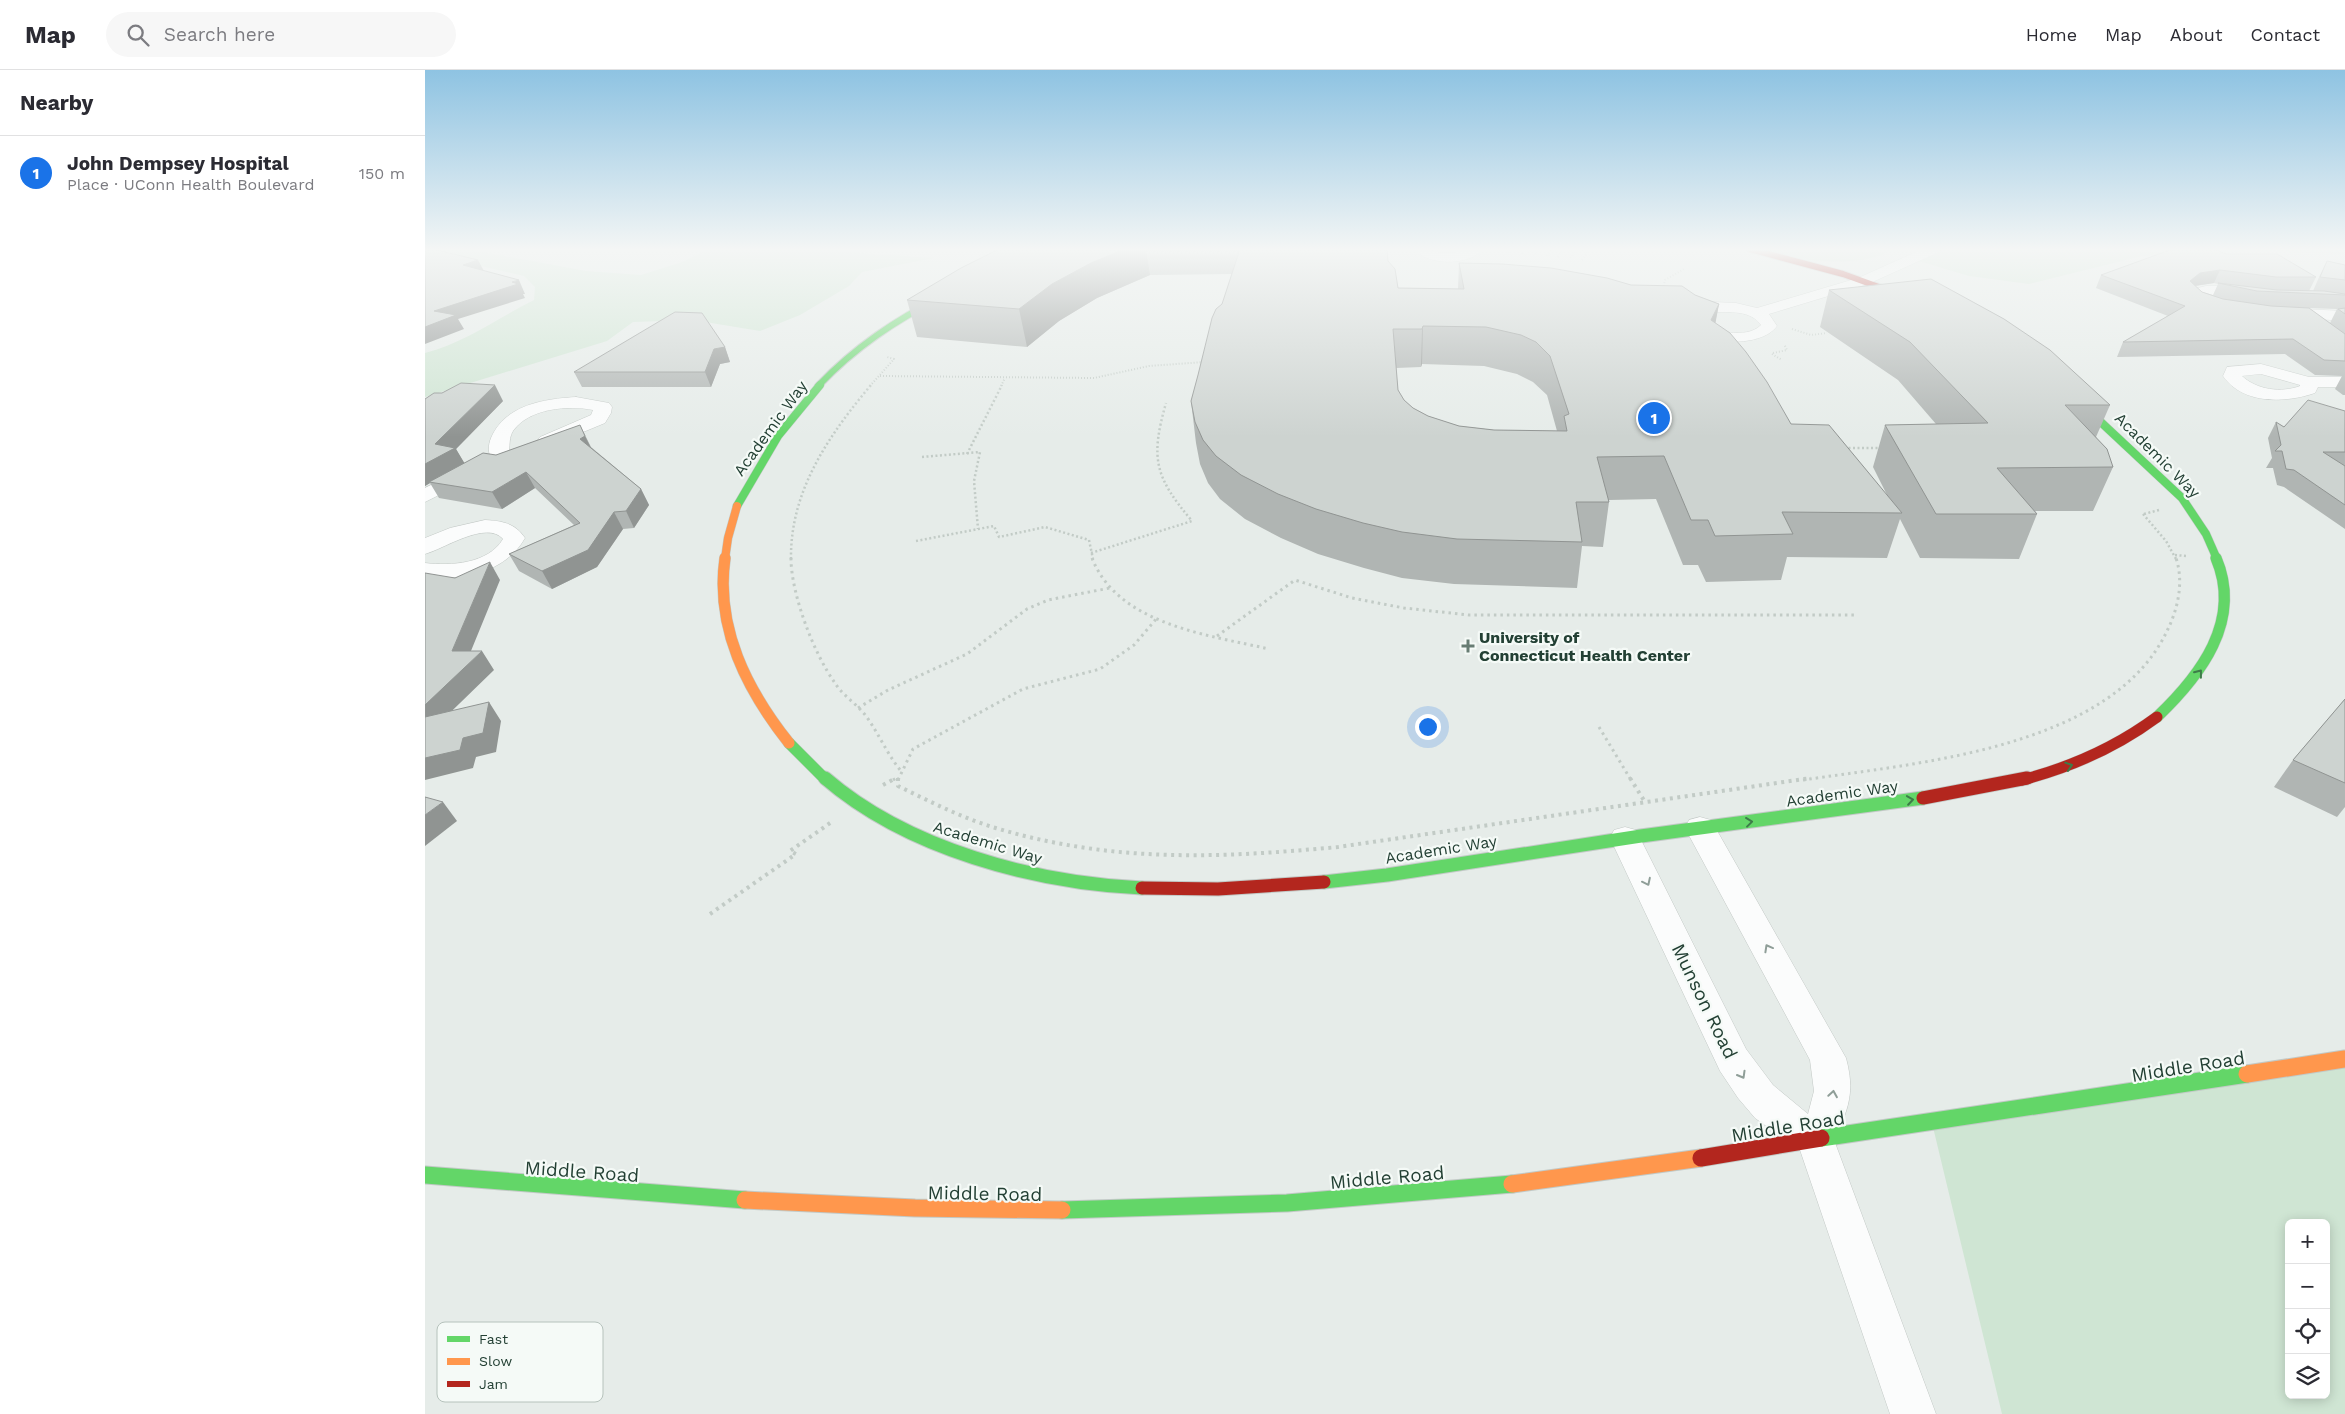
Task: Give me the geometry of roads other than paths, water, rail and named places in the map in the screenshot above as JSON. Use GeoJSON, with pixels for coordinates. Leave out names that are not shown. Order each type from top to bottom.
{"type":"FeatureCollection","features":[{"type":"Feature","properties":{"kind":"street","name":"Academic Way"},"geometry":{"type":"LineString","coordinates":[[913,312],[856,349],[827,377],[765,458],[742,497],[729,528],[723,560],[722,591],[725,623],[734,650],[752,689],[780,733],[822,780],[873,815],[944,848],[1016,871],[1072,881],[1141,888],[1211,891],[1264,889],[1327,882],[1625,838],[1935,797],[2059,769],[2082,762],[2125,740],[2167,708],[2199,674],[2209,659],[2222,627],[2226,601],[2223,583],[2206,538],[2189,507],[2179,495],[2098,418],[2064,389]]}},
{"type":"Feature","properties":{"kind":"street"},"geometry":{"type":"LineString","coordinates":[[1756,313],[1760,312]]}},
{"type":"Feature","properties":{"kind":"street"},"geometry":{"type":"LineString","coordinates":[[2295,312],[2304,314],[2329,333]]}},
{"type":"Feature","properties":{"kind":"street"},"geometry":{"type":"LineString","coordinates":[[2304,314],[2315,312]]}},
{"type":"Feature","properties":{"kind":"street"},"geometry":{"type":"LineString","coordinates":[[2309,382],[2345,382]]}},
{"type":"Feature","properties":{"kind":"street"},"geometry":{"type":"LineString","coordinates":[[425,496],[514,452]]}},
{"type":"Feature","properties":{"kind":"street"},"geometry":{"type":"LineString","coordinates":[[425,570],[437,572],[472,567],[507,550],[514,538],[511,532],[491,527],[459,532],[429,542]]}},
{"type":"Feature","properties":{"kind":"street"},"geometry":{"type":"LineString","coordinates":[[1700,828],[1828,1058],[1833,1076],[1834,1094],[1829,1112],[1815,1140],[1913,1414]]}},
{"type":"Feature","properties":{"kind":"street","name":"Munson Road"},"geometry":{"type":"LineString","coordinates":[[1625,838],[1733,1060],[1746,1082],[1761,1101],[1815,1140]]}},
{"type":"Feature","properties":{"kind":"street","name":"Middle Road"},"geometry":{"type":"LineString","coordinates":[[425,1175],[749,1202],[912,1210],[1069,1212],[1215,1207],[1503,1184],[1641,1167],[2345,1059]]}},
{"type":"Feature","properties":{"kind":"place","name":"John Dempsey Hospital"},"geometry":{"type":"Point","coordinates":[1654,418]}},
{"type":"Feature","properties":{"kind":"place","name":"University of Connecticut Health Center"},"geometry":{"type":"Point","coordinates":[1468,646]}}]}
